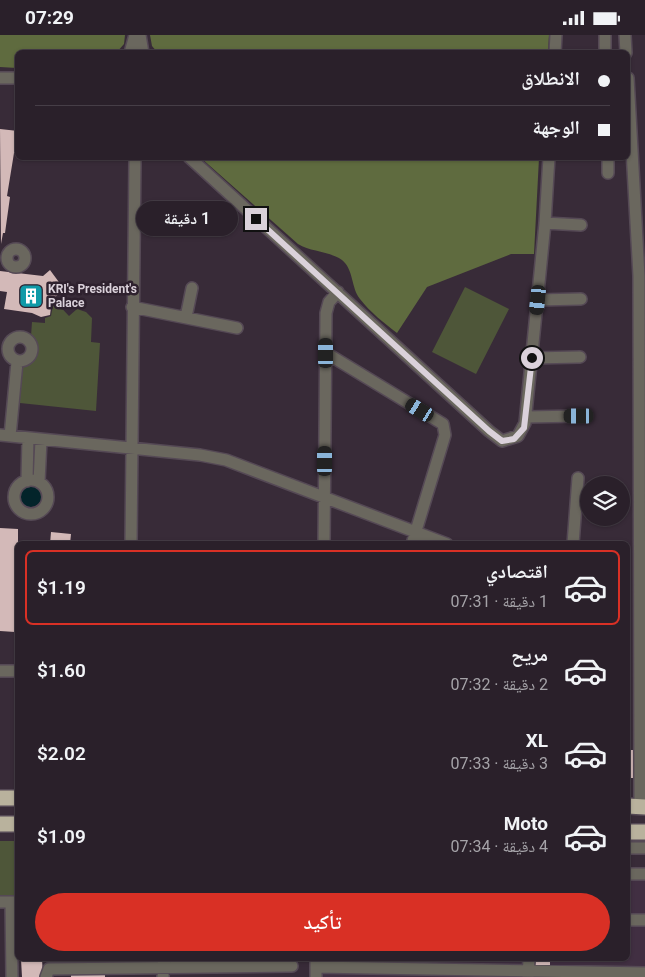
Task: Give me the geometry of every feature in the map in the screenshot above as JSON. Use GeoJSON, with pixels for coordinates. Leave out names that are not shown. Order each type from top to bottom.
{"type":"FeatureCollection","features":[{"type":"Feature","properties":{"kind":"highway"},"geometry":{"type":"LineString","coordinates":[[0,798],[15,798]]}},
{"type":"Feature","properties":{"kind":"highway"},"geometry":{"type":"LineString","coordinates":[[0,823],[15,824]]}},
{"type":"Feature","properties":{"kind":"highway"},"geometry":{"type":"LineString","coordinates":[[630,831],[645,832]]}},
{"type":"Feature","properties":{"kind":"street"},"geometry":{"type":"LineString","coordinates":[[131,50],[135,35]]}},
{"type":"Feature","properties":{"kind":"street"},"geometry":{"type":"LineString","coordinates":[[140,35],[142,50]]}},
{"type":"Feature","properties":{"kind":"street"},"geometry":{"type":"LineString","coordinates":[[555,50],[556,35]]}},
{"type":"Feature","properties":{"kind":"street"},"geometry":{"type":"LineString","coordinates":[[604,35],[605,50]]}},
{"type":"Feature","properties":{"kind":"street"},"geometry":{"type":"LineString","coordinates":[[625,35],[626,50]]}},
{"type":"Feature","properties":{"kind":"street"},"geometry":{"type":"LineString","coordinates":[[0,78],[15,78]]}},
{"type":"Feature","properties":{"kind":"street"},"geometry":{"type":"LineString","coordinates":[[630,114],[639,276],[633,584],[637,807]]}},
{"type":"Feature","properties":{"kind":"street"},"geometry":{"type":"LineString","coordinates":[[131,541],[135,160]]}},
{"type":"Feature","properties":{"kind":"street"},"geometry":{"type":"LineString","coordinates":[[192,160],[502,441],[518,436],[524,428],[526,417],[545,223],[549,160]]}},
{"type":"Feature","properties":{"kind":"street"},"geometry":{"type":"LineString","coordinates":[[608,160],[608,173]]}},
{"type":"Feature","properties":{"kind":"street"},"geometry":{"type":"LineString","coordinates":[[545,223],[582,225]]}},
{"type":"Feature","properties":{"kind":"street"},"geometry":{"type":"LineString","coordinates":[[186,317],[192,288]]}},
{"type":"Feature","properties":{"kind":"street"},"geometry":{"type":"LineString","coordinates":[[324,541],[326,313],[329,302],[338,292]]}},
{"type":"Feature","properties":{"kind":"street"},"geometry":{"type":"LineString","coordinates":[[538,300],[581,299]]}},
{"type":"Feature","properties":{"kind":"street"},"geometry":{"type":"LineString","coordinates":[[132,307],[237,328]]}},
{"type":"Feature","properties":{"kind":"street"},"geometry":{"type":"LineString","coordinates":[[326,353],[443,424],[445,435],[413,541]]}},
{"type":"Feature","properties":{"kind":"street"},"geometry":{"type":"LineString","coordinates":[[532,358],[580,357]]}},
{"type":"Feature","properties":{"kind":"street"},"geometry":{"type":"LineString","coordinates":[[17,362],[5,435],[200,455],[226,460],[439,541]]}},
{"type":"Feature","properties":{"kind":"street"},"geometry":{"type":"LineString","coordinates":[[526,417],[579,416]]}},
{"type":"Feature","properties":{"kind":"street"},"geometry":{"type":"LineString","coordinates":[[27,481],[28,438]]}},
{"type":"Feature","properties":{"kind":"street"},"geometry":{"type":"LineString","coordinates":[[39,482],[27,481],[16,488],[14,499],[19,509],[29,514],[39,512],[47,504],[48,493],[39,482],[41,440]]}},
{"type":"Feature","properties":{"kind":"street"},"geometry":{"type":"LineString","coordinates":[[573,541],[578,478]]}},
{"type":"Feature","properties":{"kind":"street"},"geometry":{"type":"LineString","coordinates":[[0,671],[15,671]]}},
{"type":"Feature","properties":{"kind":"street"},"geometry":{"type":"LineString","coordinates":[[630,848],[645,848]]}},
{"type":"Feature","properties":{"kind":"street"},"geometry":{"type":"LineString","coordinates":[[630,874],[645,874]]}},
{"type":"Feature","properties":{"kind":"street"},"geometry":{"type":"LineString","coordinates":[[0,971],[12,974],[10,902]]}},
{"type":"Feature","properties":{"kind":"street"},"geometry":{"type":"LineString","coordinates":[[630,920],[645,921]]}},
{"type":"Feature","properties":{"kind":"street"},"geometry":{"type":"LineString","coordinates":[[528,975],[529,961]]}},
{"type":"Feature","properties":{"kind":"street"},"geometry":{"type":"LineString","coordinates":[[46,977],[49,969],[146,972],[163,968],[292,966]]}},
{"type":"Feature","properties":{"kind":"street"},"geometry":{"type":"LineString","coordinates":[[316,968],[528,975],[645,973]]}},
{"type":"Feature","properties":{"kind":"shaded area"},"geometry":{"type":"Polygon","coordinates":[[[465,287],[509,309],[476,374],[432,352],[465,287]]]}},
{"type":"Feature","properties":{"kind":"shaded area"},"geometry":{"type":"Polygon","coordinates":[[[54,300],[69,316],[77,309],[86,312],[92,318],[91,342],[100,343],[96,411],[20,403],[17,401],[20,368],[33,359],[36,350],[36,345],[31,336],[32,322],[45,323],[45,318],[51,316],[54,300]]]}},
{"type":"Feature","properties":{"kind":"shaded area"},"geometry":{"type":"Polygon","coordinates":[[[30,483],[35,484],[41,490],[41,500],[35,506],[30,507],[25,506],[19,500],[18,495],[19,490],[25,484],[30,483]]]}},
{"type":"Feature","properties":{"kind":"shaded area"},"geometry":{"type":"Polygon","coordinates":[[[0,841],[15,841],[15,895],[0,895],[0,841]]]}},
{"type":"Feature","properties":{"kind":"shaded area"},"geometry":{"type":"Polygon","coordinates":[[[630,871],[645,871],[645,977],[317,977],[316,961],[630,961],[630,871]]]}},
{"type":"Feature","properties":{"kind":"green space"},"geometry":{"type":"Polygon","coordinates":[[[0,35],[125,35],[124,44],[119,50],[15,50],[15,68],[0,67],[0,35]]]}},
{"type":"Feature","properties":{"kind":"green space"},"geometry":{"type":"Polygon","coordinates":[[[150,35],[549,35],[548,50],[155,50],[152,46],[150,35]]]}},
{"type":"Feature","properties":{"kind":"green space"},"geometry":{"type":"Polygon","coordinates":[[[203,160],[539,160],[534,254],[511,254],[427,287],[397,333],[373,313],[360,299],[355,290],[349,269],[342,260],[298,244],[203,160]]]}},
{"type":"Feature","properties":{"kind":"building"},"geometry":{"type":"Polygon","coordinates":[[[0,129],[15,131],[15,153],[7,196],[10,197],[5,233],[3,233],[1,244],[0,129]]]}},
{"type":"Feature","properties":{"kind":"building","name":"KRI's President's Palace"},"geometry":{"type":"Polygon","coordinates":[[[50,270],[64,289],[52,300],[50,315],[41,317],[32,313],[4,309],[7,292],[0,291],[0,271],[43,276],[50,270]]]}},
{"type":"Feature","properties":{"kind":"building"},"geometry":{"type":"Polygon","coordinates":[[[0,528],[18,529],[18,541],[15,541],[15,632],[0,631],[0,528]]]}},
{"type":"Feature","properties":{"kind":"building"},"geometry":{"type":"Polygon","coordinates":[[[51,532],[71,534],[70,541],[50,541],[51,532]]]}},
{"type":"Feature","properties":{"kind":"building"},"geometry":{"type":"Polygon","coordinates":[[[630,750],[637,750],[636,778],[630,778],[630,750]]]}},
{"type":"Feature","properties":{"kind":"building"},"geometry":{"type":"Polygon","coordinates":[[[21,961],[42,961],[43,977],[22,977],[21,961]]]}},
{"type":"Feature","properties":{"kind":"building"},"geometry":{"type":"Polygon","coordinates":[[[88,961],[108,961],[108,962],[88,963],[88,961]]]}},
{"type":"Feature","properties":{"kind":"building"},"geometry":{"type":"Polygon","coordinates":[[[536,961],[550,961],[550,967],[535,966],[536,961]]]}},
{"type":"Feature","properties":{"kind":"building"},"geometry":{"type":"Polygon","coordinates":[[[105,971],[105,977],[71,977],[71,972],[105,971]]]}},
{"type":"Feature","properties":{"kind":"place","name":"KRI's President's Palace"},"geometry":{"type":"Point","coordinates":[31,296]}},
{"type":"Feature","properties":{"kind":"route"},"geometry":{"type":"LineString","coordinates":[[256,219],[502,441],[514,439],[524,428],[532,358]]}}]}
